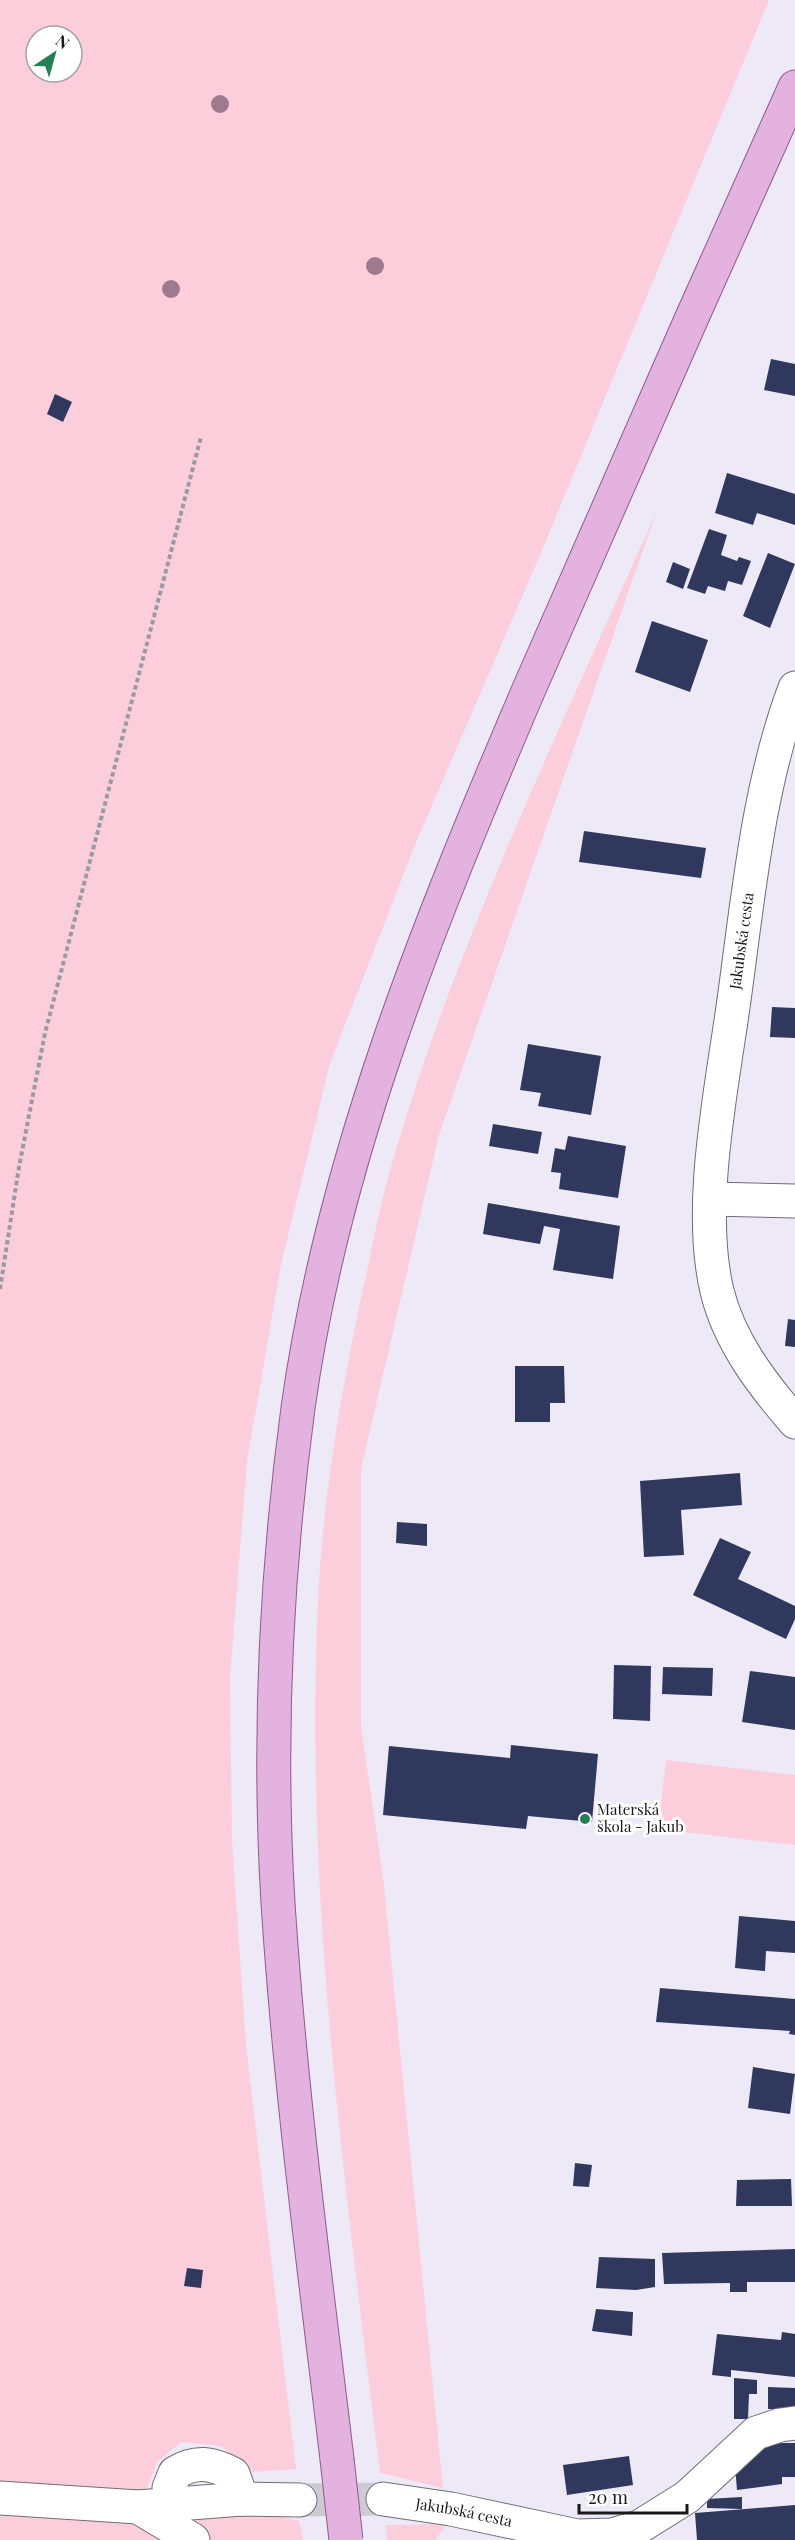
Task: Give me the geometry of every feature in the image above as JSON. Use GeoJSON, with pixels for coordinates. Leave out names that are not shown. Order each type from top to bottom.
{"type":"FeatureCollection","features":[{"type":"Feature","properties":{"kind":"main road"},"geometry":{"type":"LineString","coordinates":[[346,2540],[301,2149],[281,1936],[274,1718],[277,1613],[287,1499],[299,1403],[316,1305],[367,1107],[406,991],[449,880],[579,569],[795,87]]}},
{"type":"Feature","properties":{"kind":"street","name":"Jakubská cesta"},"geometry":{"type":"LineString","coordinates":[[795,688],[771,768],[748,897],[723,1077],[710,1199],[710,1252],[718,1293],[732,1330],[753,1368],[795,1422]]}},
{"type":"Feature","properties":{"kind":"street"},"geometry":{"type":"LineString","coordinates":[[710,1199],[795,1201]]}},
{"type":"Feature","properties":{"kind":"street","name":"Jakubská cesta"},"geometry":{"type":"LineString","coordinates":[[383,2499],[451,2509],[577,2536],[612,2535],[639,2527],[687,2497],[756,2433],[795,2423]]}},
{"type":"Feature","properties":{"kind":"street"},"geometry":{"type":"LineString","coordinates":[[0,2498],[138,2507],[242,2499],[300,2499]]}},
{"type":"Feature","properties":{"kind":"street"},"geometry":{"type":"LineString","coordinates":[[138,2507],[193,2540]]}},
{"type":"Feature","properties":{"kind":"path"},"geometry":{"type":"LineString","coordinates":[[0,1289],[19,1167],[45,1033],[201,437]]}},
{"type":"Feature","properties":{"kind":"shaded area"},"geometry":{"type":"Polygon","coordinates":[[[0,0],[769,0],[541,553],[415,845],[330,1063],[281,1265],[247,1461],[230,1678],[232,1840],[246,2045],[296,2469],[252,2472],[221,2446],[181,2442],[157,2462],[145,2494],[161,2540],[0,2540],[0,0]]]}},
{"type":"Feature","properties":{"kind":"shaded area"},"geometry":{"type":"Polygon","coordinates":[[[657,510],[439,1135],[361,1469],[361,1726],[383,1876],[443,2488],[380,2473],[341,2147],[322,1929],[315,1710],[318,1601],[324,1522],[340,1405],[355,1327],[382,1201],[411,1102],[473,930],[508,845],[657,510]]]}},
{"type":"Feature","properties":{"kind":"shaded area"},"geometry":{"type":"Polygon","coordinates":[[[666,1760],[795,1775],[795,1845],[658,1829],[666,1760]]]}},
{"type":"Feature","properties":{"kind":"shaded area"},"geometry":{"type":"Polygon","coordinates":[[[269,2514],[299,2521],[303,2540],[211,2540],[181,2523],[178,2515],[269,2514]]]}},
{"type":"Feature","properties":{"kind":"shaded area"},"geometry":{"type":"Polygon","coordinates":[[[447,2524],[435,2540],[387,2540],[386,2525],[447,2524]]]}},
{"type":"Feature","properties":{"kind":"building"},"geometry":{"type":"Polygon","coordinates":[[[771,359],[795,364],[795,396],[764,390],[771,359]]]}},
{"type":"Feature","properties":{"kind":"building"},"geometry":{"type":"Polygon","coordinates":[[[55,394],[72,402],[63,422],[47,414],[55,394]]]}},
{"type":"Feature","properties":{"kind":"building"},"geometry":{"type":"Polygon","coordinates":[[[727,473],[795,494],[795,525],[757,513],[753,525],[715,513],[727,473]]]}},
{"type":"Feature","properties":{"kind":"building"},"geometry":{"type":"Polygon","coordinates":[[[709,529],[727,535],[721,555],[737,561],[739,557],[751,561],[742,585],[728,581],[725,591],[708,586],[705,594],[687,588],[709,529]]]}},
{"type":"Feature","properties":{"kind":"building"},"geometry":{"type":"Polygon","coordinates":[[[768,553],[795,564],[770,628],[743,616],[768,553]]]}},
{"type":"Feature","properties":{"kind":"building"},"geometry":{"type":"Polygon","coordinates":[[[673,562],[690,569],[683,589],[666,582],[673,562]]]}},
{"type":"Feature","properties":{"kind":"building"},"geometry":{"type":"Polygon","coordinates":[[[652,621],[708,640],[690,692],[635,672],[652,621]]]}},
{"type":"Feature","properties":{"kind":"building"},"geometry":{"type":"Polygon","coordinates":[[[584,831],[706,848],[701,878],[579,862],[584,831]]]}},
{"type":"Feature","properties":{"kind":"building"},"geometry":{"type":"Polygon","coordinates":[[[772,1007],[795,1008],[795,1038],[770,1037],[772,1007]]]}},
{"type":"Feature","properties":{"kind":"building"},"geometry":{"type":"Polygon","coordinates":[[[528,1044],[601,1056],[591,1115],[538,1106],[541,1093],[520,1090],[528,1044]]]}},
{"type":"Feature","properties":{"kind":"building"},"geometry":{"type":"Polygon","coordinates":[[[493,1124],[542,1132],[538,1154],[489,1146],[493,1124]]]}},
{"type":"Feature","properties":{"kind":"building"},"geometry":{"type":"Polygon","coordinates":[[[568,1136],[626,1146],[618,1198],[559,1189],[561,1173],[551,1172],[555,1148],[565,1150],[568,1136]]]}},
{"type":"Feature","properties":{"kind":"building"},"geometry":{"type":"Polygon","coordinates":[[[488,1203],[620,1226],[613,1279],[553,1270],[560,1229],[544,1226],[540,1244],[483,1234],[488,1203]]]}},
{"type":"Feature","properties":{"kind":"building"},"geometry":{"type":"Polygon","coordinates":[[[788,1319],[795,1320],[795,1347],[785,1346],[788,1319]]]}},
{"type":"Feature","properties":{"kind":"building"},"geometry":{"type":"Polygon","coordinates":[[[515,1366],[564,1366],[565,1403],[550,1403],[550,1422],[515,1422],[515,1366]]]}},
{"type":"Feature","properties":{"kind":"building"},"geometry":{"type":"Polygon","coordinates":[[[740,1473],[742,1505],[681,1510],[684,1555],[644,1557],[640,1481],[740,1473]]]}},
{"type":"Feature","properties":{"kind":"building"},"geometry":{"type":"Polygon","coordinates":[[[397,1522],[427,1524],[427,1546],[396,1543],[397,1522]]]}},
{"type":"Feature","properties":{"kind":"building"},"geometry":{"type":"Polygon","coordinates":[[[720,1538],[751,1552],[738,1579],[795,1606],[795,1619],[786,1639],[693,1595],[720,1538]]]}},
{"type":"Feature","properties":{"kind":"building"},"geometry":{"type":"Polygon","coordinates":[[[614,1665],[651,1666],[650,1721],[613,1719],[614,1665]]]}},
{"type":"Feature","properties":{"kind":"building"},"geometry":{"type":"Polygon","coordinates":[[[663,1667],[713,1668],[712,1696],[662,1694],[663,1667]]]}},
{"type":"Feature","properties":{"kind":"building"},"geometry":{"type":"Polygon","coordinates":[[[750,1671],[795,1677],[795,1730],[742,1722],[750,1671]]]}},
{"type":"Feature","properties":{"kind":"building"},"geometry":{"type":"Polygon","coordinates":[[[511,1745],[598,1754],[592,1822],[528,1816],[526,1829],[383,1815],[389,1746],[510,1758],[511,1745]]]}},
{"type":"Feature","properties":{"kind":"building"},"geometry":{"type":"Polygon","coordinates":[[[739,1916],[795,1921],[795,1953],[766,1951],[765,1971],[735,1968],[739,1916]]]}},
{"type":"Feature","properties":{"kind":"building"},"geometry":{"type":"Polygon","coordinates":[[[660,1988],[795,1999],[795,2035],[789,2034],[790,2031],[656,2022],[660,1988]]]}},
{"type":"Feature","properties":{"kind":"building"},"geometry":{"type":"Polygon","coordinates":[[[753,2067],[795,2074],[790,2114],[748,2108],[753,2067]]]}},
{"type":"Feature","properties":{"kind":"building"},"geometry":{"type":"Polygon","coordinates":[[[575,2163],[592,2165],[589,2187],[573,2186],[575,2163]]]}},
{"type":"Feature","properties":{"kind":"building"},"geometry":{"type":"Polygon","coordinates":[[[791,2179],[792,2206],[736,2206],[737,2180],[791,2179]]]}},
{"type":"Feature","properties":{"kind":"building"},"geometry":{"type":"Polygon","coordinates":[[[795,2249],[795,2282],[747,2282],[747,2292],[730,2292],[730,2283],[664,2284],[662,2253],[795,2249]]]}},
{"type":"Feature","properties":{"kind":"building"},"geometry":{"type":"Polygon","coordinates":[[[599,2257],[655,2259],[655,2287],[636,2290],[596,2288],[599,2257]]]}},
{"type":"Feature","properties":{"kind":"building"},"geometry":{"type":"Polygon","coordinates":[[[187,2268],[203,2270],[201,2288],[184,2286],[187,2268]]]}},
{"type":"Feature","properties":{"kind":"building"},"geometry":{"type":"Polygon","coordinates":[[[596,2309],[633,2312],[632,2336],[592,2331],[596,2309]]]}},
{"type":"Feature","properties":{"kind":"building"},"geometry":{"type":"Polygon","coordinates":[[[782,2332],[795,2334],[795,2377],[731,2370],[731,2377],[712,2375],[717,2334],[781,2340],[782,2332]]]}},
{"type":"Feature","properties":{"kind":"building"},"geometry":{"type":"Polygon","coordinates":[[[734,2378],[757,2380],[757,2394],[749,2394],[748,2419],[734,2419],[734,2378]]]}},
{"type":"Feature","properties":{"kind":"building"},"geometry":{"type":"Polygon","coordinates":[[[768,2387],[795,2388],[795,2410],[768,2409],[768,2387]]]}},
{"type":"Feature","properties":{"kind":"building"},"geometry":{"type":"Polygon","coordinates":[[[795,2443],[795,2477],[782,2477],[782,2484],[737,2490],[735,2466],[765,2445],[795,2443]]]}},
{"type":"Feature","properties":{"kind":"building"},"geometry":{"type":"Polygon","coordinates":[[[629,2456],[633,2485],[567,2495],[563,2465],[629,2456]]]}},
{"type":"Feature","properties":{"kind":"building"},"geometry":{"type":"Polygon","coordinates":[[[742,2497],[742,2509],[707,2508],[707,2499],[742,2497]]]}},
{"type":"Feature","properties":{"kind":"building"},"geometry":{"type":"Polygon","coordinates":[[[795,2505],[795,2540],[697,2540],[695,2513],[795,2505]]]}},
{"type":"Feature","properties":{"kind":"tunnel"},"geometry":{"type":"LineString","coordinates":[[300,2500],[383,2499]]}},
{"type":"Feature","properties":{"kind":"place","name":"Materská škola - Jakub"},"geometry":{"type":"Point","coordinates":[585,1819]}}]}
